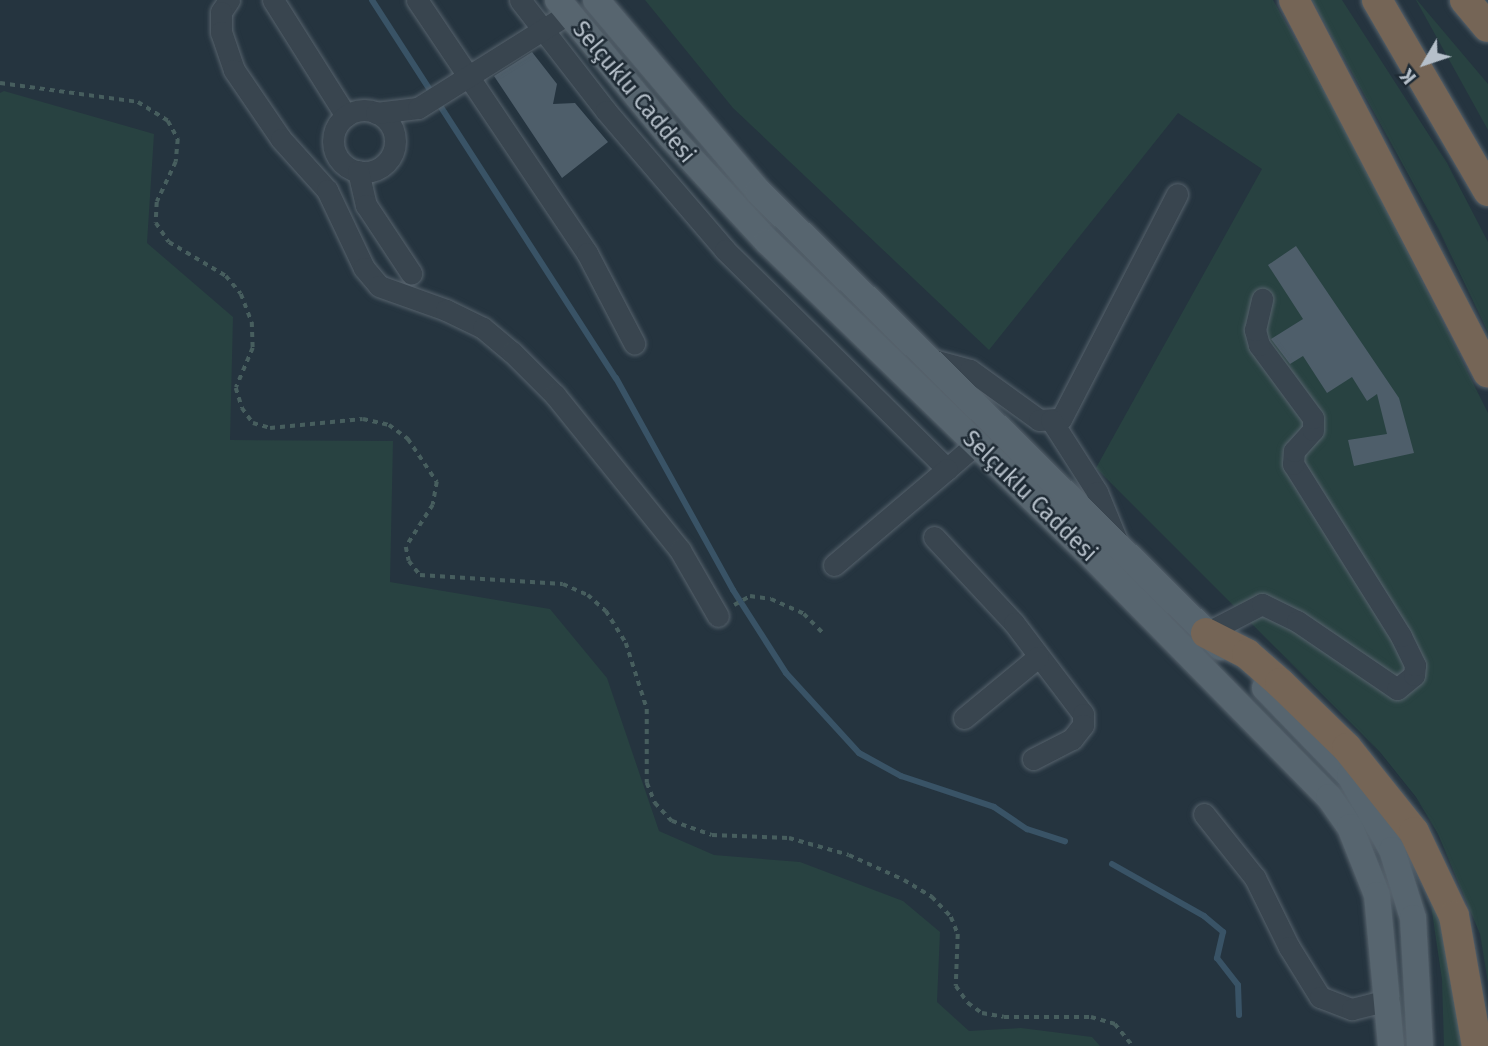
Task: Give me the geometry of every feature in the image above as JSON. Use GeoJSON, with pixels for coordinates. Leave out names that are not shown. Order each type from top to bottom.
{"type":"FeatureCollection","features":[{"type":"Feature","properties":{"kind":"highway"},"geometry":{"type":"LineString","coordinates":[[1294,0],[1488,373]]}},
{"type":"Feature","properties":{"kind":"highway"},"geometry":{"type":"LineString","coordinates":[[1354,0],[1396,63],[1457,132]]}},
{"type":"Feature","properties":{"kind":"highway"},"geometry":{"type":"LineString","coordinates":[[1377,0],[1457,132],[1488,191]]}},
{"type":"Feature","properties":{"kind":"highway"},"geometry":{"type":"LineString","coordinates":[[1465,0],[1488,27]]}},
{"type":"Feature","properties":{"kind":"highway"},"geometry":{"type":"LineString","coordinates":[[1206,633],[1247,654],[1289,692],[1369,773],[1415,832],[1454,916],[1477,1046]]}},
{"type":"Feature","properties":{"kind":"main road","name":"Selçuklu Caddesi"},"geometry":{"type":"LineString","coordinates":[[596,0],[715,145],[1324,749],[1375,813],[1405,883],[1413,918],[1420,1046]]}},
{"type":"Feature","properties":{"kind":"main road","name":"Selçuklu Caddesi"},"geometry":{"type":"LineString","coordinates":[[563,7],[713,185],[976,443],[1329,797],[1350,828],[1377,895],[1389,1000],[1391,1046]]}},
{"type":"Feature","properties":{"kind":"street"},"geometry":{"type":"LineString","coordinates":[[229,0],[221,12],[221,32],[234,70],[281,139],[327,190],[364,268],[379,286],[446,310],[483,328],[512,352],[555,396],[726,611]]}},
{"type":"Feature","properties":{"kind":"street"},"geometry":{"type":"LineString","coordinates":[[273,0],[346,116]]}},
{"type":"Feature","properties":{"kind":"street"},"geometry":{"type":"LineString","coordinates":[[417,0],[459,81],[587,253],[634,343]]}},
{"type":"Feature","properties":{"kind":"street"},"geometry":{"type":"LineString","coordinates":[[520,0],[725,250],[947,469]]}},
{"type":"Feature","properties":{"kind":"street"},"geometry":{"type":"LineString","coordinates":[[376,113],[391,126],[394,147],[377,169],[358,171],[341,162],[333,143],[334,133],[346,116],[355,111],[376,113],[418,108],[541,27],[563,7]]}},
{"type":"Feature","properties":{"kind":"street"},"geometry":{"type":"LineString","coordinates":[[358,171],[366,205],[411,273]]}},
{"type":"Feature","properties":{"kind":"street"},"geometry":{"type":"LineString","coordinates":[[930,359],[970,370],[1022,411],[1039,420],[1061,419],[1077,394],[1177,194]]}},
{"type":"Feature","properties":{"kind":"street"},"geometry":{"type":"LineString","coordinates":[[1206,633],[1262,604],[1297,621],[1396,688],[1414,674],[1415,665],[1401,636],[1293,464],[1294,451],[1313,430],[1313,418],[1259,345],[1255,330],[1262,299]]}},
{"type":"Feature","properties":{"kind":"street"},"geometry":{"type":"LineString","coordinates":[[1051,420],[1097,492],[1119,546]]}},
{"type":"Feature","properties":{"kind":"street"},"geometry":{"type":"LineString","coordinates":[[834,565],[976,443]]}},
{"type":"Feature","properties":{"kind":"street"},"geometry":{"type":"LineString","coordinates":[[934,537],[1014,623],[1083,714],[1083,725],[1072,739],[1033,759]]}},
{"type":"Feature","properties":{"kind":"street"},"geometry":{"type":"LineString","coordinates":[[964,719],[1038,657]]}},
{"type":"Feature","properties":{"kind":"street"},"geometry":{"type":"LineString","coordinates":[[1204,814],[1255,878],[1289,947],[1320,997],[1352,1009],[1389,1000]]}},
{"type":"Feature","properties":{"kind":"path"},"geometry":{"type":"LineString","coordinates":[[0,83],[138,102],[168,121],[178,139],[176,162],[158,202],[156,223],[169,243],[226,276],[241,294],[252,322],[253,348],[236,388],[242,408],[253,423],[270,428],[363,419],[389,425],[408,439],[437,482],[433,505],[406,547],[409,561],[420,575],[563,584],[588,595],[606,611],[626,643],[647,709],[647,783],[655,803],[672,821],[712,835],[789,838],[849,855],[904,880],[932,898],[951,917],[957,934],[956,986],[968,1003],[982,1013],[1004,1017],[1091,1017],[1115,1024],[1133,1046]]}},
{"type":"Feature","properties":{"kind":"path"},"geometry":{"type":"LineString","coordinates":[[726,611],[750,596],[771,599],[804,614],[823,633]]}},
{"type":"Feature","properties":{"kind":"green space"},"geometry":{"type":"Polygon","coordinates":[[[645,0],[1273,0],[1348,133],[1488,413],[1488,983],[1480,934],[1438,834],[1416,797],[1380,752],[1096,468],[1262,169],[1178,113],[989,350],[733,108],[645,0]]]}},
{"type":"Feature","properties":{"kind":"green space"},"geometry":{"type":"Polygon","coordinates":[[[1312,0],[1342,0],[1447,163],[1488,242],[1488,332],[1439,230],[1312,0]]]}},
{"type":"Feature","properties":{"kind":"green space"},"geometry":{"type":"Polygon","coordinates":[[[1416,0],[1488,84],[1488,130],[1416,0]]]}},
{"type":"Feature","properties":{"kind":"green space"},"geometry":{"type":"Polygon","coordinates":[[[4,91],[154,134],[147,243],[233,317],[230,440],[393,441],[390,582],[550,609],[607,678],[659,831],[714,855],[800,862],[903,901],[940,932],[937,1002],[969,1031],[1021,1028],[1092,1037],[1100,1046],[0,1046],[0,93],[4,91]]]}},
{"type":"Feature","properties":{"kind":"green space"},"geometry":{"type":"Polygon","coordinates":[[[1427,877],[1443,914],[1468,1046],[1444,1046],[1442,980],[1427,877]]]}},
{"type":"Feature","properties":{"kind":"building"},"geometry":{"type":"Polygon","coordinates":[[[532,52],[557,84],[553,104],[575,103],[608,142],[562,178],[494,76],[532,52]]]}},
{"type":"Feature","properties":{"kind":"building"},"geometry":{"type":"Polygon","coordinates":[[[1296,246],[1399,398],[1414,453],[1354,466],[1348,440],[1387,434],[1377,394],[1367,401],[1352,377],[1327,393],[1303,356],[1290,364],[1271,339],[1303,319],[1268,265],[1296,246]]]}},
{"type":"Feature","properties":{"kind":"waterway"},"geometry":{"type":"LineString","coordinates":[[372,0],[616,378],[733,590],[786,673],[859,753],[901,776],[994,807],[1027,829],[1065,841]]}},
{"type":"Feature","properties":{"kind":"waterway"},"geometry":{"type":"LineString","coordinates":[[1112,864],[1204,916],[1223,932],[1217,958],[1238,985],[1239,1015]]}}]}
